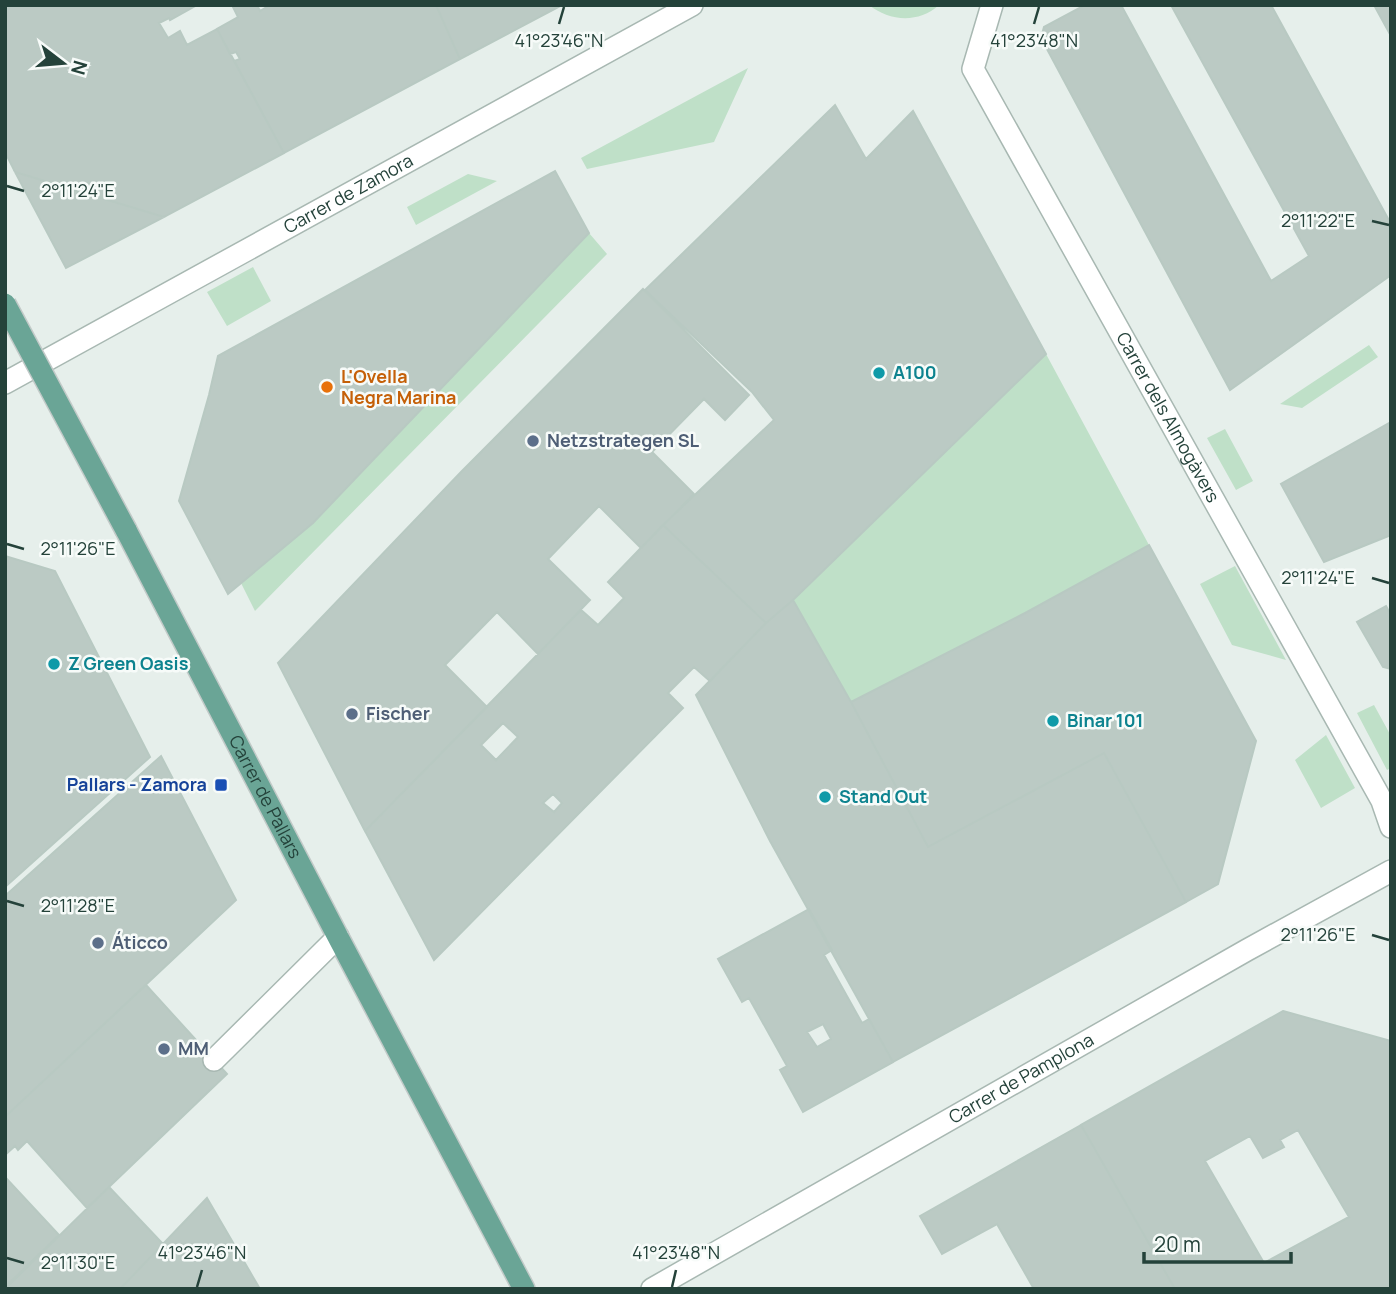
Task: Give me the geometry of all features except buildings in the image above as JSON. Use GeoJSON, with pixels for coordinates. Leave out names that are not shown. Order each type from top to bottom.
{"type":"FeatureCollection","features":[{"type":"Feature","properties":{"kind":"main road","name":"Carrer de Pallars"},"geometry":{"type":"LineString","coordinates":[[5,304],[524,1289]]}},
{"type":"Feature","properties":{"kind":"street","name":"Carrer de Zamora"},"geometry":{"type":"LineString","coordinates":[[5,383],[692,5]]}},
{"type":"Feature","properties":{"kind":"street","name":"Carrer dels Almogàvers"},"geometry":{"type":"LineString","coordinates":[[992,5],[974,69],[1382,801],[1391,827]]}},
{"type":"Feature","properties":{"kind":"street","name":"Carrer de Pamplona"},"geometry":{"type":"LineString","coordinates":[[652,1289],[1247,950],[1391,871]]}},
{"type":"Feature","properties":{"kind":"street"},"geometry":{"type":"LineString","coordinates":[[214,1060],[338,937]]}},
{"type":"Feature","properties":{"kind":"green space"},"geometry":{"type":"Polygon","coordinates":[[[869,5],[939,5],[922,15],[904,18],[885,14],[869,5]]]}},
{"type":"Feature","properties":{"kind":"green space"},"geometry":{"type":"Polygon","coordinates":[[[748,68],[714,142],[587,169],[581,158],[748,68]]]}},
{"type":"Feature","properties":{"kind":"green space"},"geometry":{"type":"Polygon","coordinates":[[[468,174],[497,181],[416,225],[407,207],[468,174]]]}},
{"type":"Feature","properties":{"kind":"green space"},"geometry":{"type":"Polygon","coordinates":[[[589,233],[607,254],[255,611],[241,583],[313,523],[589,233]]]}},
{"type":"Feature","properties":{"kind":"green space"},"geometry":{"type":"Polygon","coordinates":[[[253,267],[271,301],[227,326],[207,292],[253,267]]]}},
{"type":"Feature","properties":{"kind":"green space"},"geometry":{"type":"Polygon","coordinates":[[[1369,345],[1378,357],[1302,408],[1280,404],[1369,345]]]}},
{"type":"Feature","properties":{"kind":"green space"},"geometry":{"type":"Polygon","coordinates":[[[1046,354],[1149,545],[1027,612],[851,702],[793,600],[1046,354]]]}},
{"type":"Feature","properties":{"kind":"green space"},"geometry":{"type":"Polygon","coordinates":[[[1225,429],[1253,481],[1236,490],[1207,438],[1225,429]]]}},
{"type":"Feature","properties":{"kind":"green space"},"geometry":{"type":"Polygon","coordinates":[[[1235,566],[1286,660],[1232,645],[1200,584],[1235,566]]]}},
{"type":"Feature","properties":{"kind":"green space"},"geometry":{"type":"Polygon","coordinates":[[[1374,705],[1391,736],[1391,768],[1387,770],[1357,713],[1374,705]]]}},
{"type":"Feature","properties":{"kind":"green space"},"geometry":{"type":"Polygon","coordinates":[[[1326,735],[1355,788],[1321,808],[1295,760],[1326,735]]]}},
{"type":"Feature","properties":{"kind":"place","name":"A100"},"geometry":{"type":"Point","coordinates":[879,373]}},
{"type":"Feature","properties":{"kind":"place","name":"L'Ovella Negra Marina"},"geometry":{"type":"Point","coordinates":[327,387]}},
{"type":"Feature","properties":{"kind":"place","name":"Netzstrategen SL"},"geometry":{"type":"Point","coordinates":[533,441]}},
{"type":"Feature","properties":{"kind":"place","name":"Z Green Oasis"},"geometry":{"type":"Point","coordinates":[54,664]}},
{"type":"Feature","properties":{"kind":"place","name":"Fischer"},"geometry":{"type":"Point","coordinates":[352,714]}},
{"type":"Feature","properties":{"kind":"place","name":"Binar 101"},"geometry":{"type":"Point","coordinates":[1053,721]}},
{"type":"Feature","properties":{"kind":"place","name":"Pallars - Zamora"},"geometry":{"type":"Point","coordinates":[221,785]}},
{"type":"Feature","properties":{"kind":"place","name":"Stand Out"},"geometry":{"type":"Point","coordinates":[825,797]}},
{"type":"Feature","properties":{"kind":"place","name":"Áticco"},"geometry":{"type":"Point","coordinates":[98,943]}},
{"type":"Feature","properties":{"kind":"place","name":"MM"},"geometry":{"type":"Point","coordinates":[164,1049]}}]}
